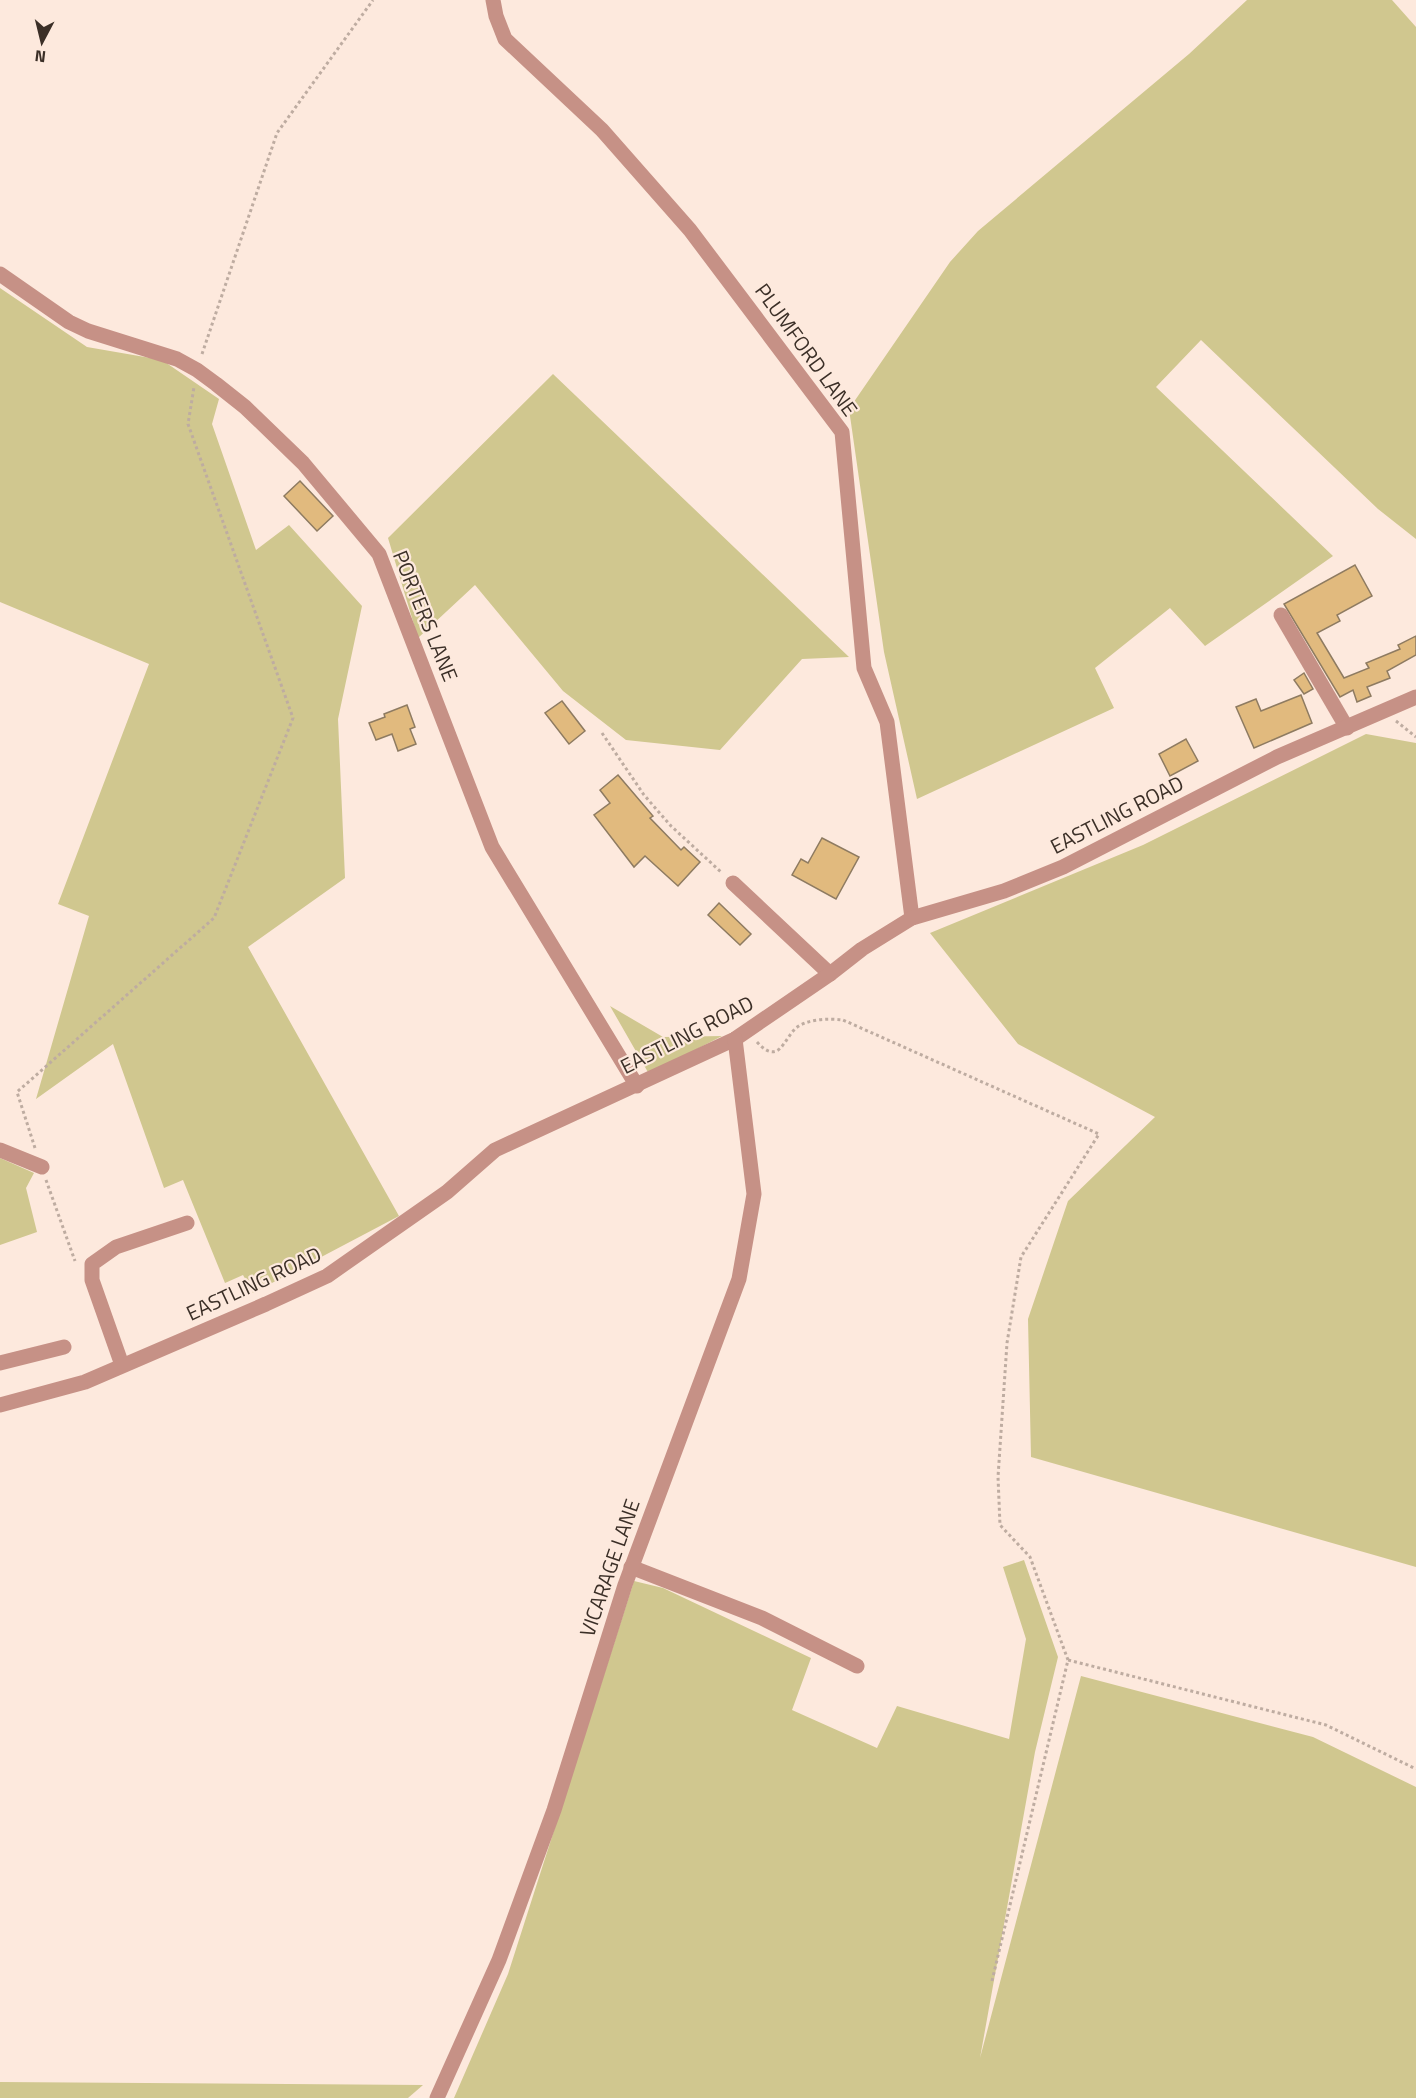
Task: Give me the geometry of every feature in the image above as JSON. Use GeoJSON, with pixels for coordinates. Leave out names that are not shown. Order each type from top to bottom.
{"type":"FeatureCollection","features":[{"type":"Feature","properties":{"kind":"street","name":"PLUMFORD LANE"},"geometry":{"type":"LineString","coordinates":[[493,0],[496,16],[505,39],[602,130],[690,230],[842,432],[864,668],[887,722],[912,918]]}},
{"type":"Feature","properties":{"kind":"street","name":"PORTERS LANE"},"geometry":{"type":"LineString","coordinates":[[0,273],[69,322],[88,331],[177,359],[197,370],[245,408],[303,463],[379,554],[492,847],[637,1086]]}},
{"type":"Feature","properties":{"kind":"street"},"geometry":{"type":"LineString","coordinates":[[1281,615],[1347,728]]}},
{"type":"Feature","properties":{"kind":"street","name":"EASTLING ROAD"},"geometry":{"type":"LineString","coordinates":[[0,1405],[85,1382],[327,1276],[447,1192],[495,1150],[741,1036],[862,949],[912,918],[1004,891],[1063,867],[1277,757],[1416,697]]}},
{"type":"Feature","properties":{"kind":"street"},"geometry":{"type":"LineString","coordinates":[[897,831],[901,882],[907,909],[912,918]]}},
{"type":"Feature","properties":{"kind":"street"},"geometry":{"type":"LineString","coordinates":[[734,883],[830,974]]}},
{"type":"Feature","properties":{"kind":"street","name":"VICARAGE LANE"},"geometry":{"type":"LineString","coordinates":[[437,2098],[498,1960],[554,1810],[631,1568],[739,1279],[754,1194],[741,1036]]}},
{"type":"Feature","properties":{"kind":"street"},"geometry":{"type":"LineString","coordinates":[[0,1150],[42,1167]]}},
{"type":"Feature","properties":{"kind":"street"},"geometry":{"type":"LineString","coordinates":[[122,1365],[93,1280],[93,1264],[116,1247],[187,1223]]}},
{"type":"Feature","properties":{"kind":"street"},"geometry":{"type":"LineString","coordinates":[[0,1363],[64,1347]]}},
{"type":"Feature","properties":{"kind":"street"},"geometry":{"type":"LineString","coordinates":[[631,1568],[762,1618],[857,1666]]}},
{"type":"Feature","properties":{"kind":"path"},"geometry":{"type":"LineString","coordinates":[[78,1268],[17,1092],[214,918],[293,718],[188,424],[197,370],[277,134],[373,0]]}},
{"type":"Feature","properties":{"kind":"path"},"geometry":{"type":"LineString","coordinates":[[1385,712],[1416,737]]}},
{"type":"Feature","properties":{"kind":"path"},"geometry":{"type":"LineString","coordinates":[[602,733],[644,795],[671,826],[734,883]]}},
{"type":"Feature","properties":{"kind":"path"},"geometry":{"type":"LineString","coordinates":[[741,1036],[774,1052],[784,1047],[797,1027],[804,1023],[834,1018],[843,1020],[1099,1134],[1021,1257],[1007,1343],[998,1477],[1000,1525],[1030,1557],[1068,1660],[992,1981]]}},
{"type":"Feature","properties":{"kind":"path"},"geometry":{"type":"LineString","coordinates":[[1068,1660],[1326,1725],[1416,1769]]}},
{"type":"Feature","properties":{"kind":"shaded area"},"geometry":{"type":"Polygon","coordinates":[[[1247,0],[1392,0],[1416,27],[1416,539],[1378,509],[1201,340],[1156,387],[1333,556],[1205,646],[1170,608],[1095,668],[1114,708],[917,799],[884,652],[849,409],[950,262],[978,231],[1189,54],[1247,0]]]}},
{"type":"Feature","properties":{"kind":"shaded area"},"geometry":{"type":"Polygon","coordinates":[[[0,288],[87,347],[162,360],[219,399],[212,424],[256,550],[289,525],[362,606],[338,719],[345,878],[248,947],[399,1216],[253,1293],[243,1275],[225,1283],[183,1180],[164,1188],[113,1044],[36,1099],[89,916],[58,904],[149,664],[0,602],[0,288]]]}},
{"type":"Feature","properties":{"kind":"shaded area"},"geometry":{"type":"Polygon","coordinates":[[[553,374],[849,657],[802,659],[720,750],[626,740],[563,691],[475,585],[418,638],[388,538],[553,374]]]}},
{"type":"Feature","properties":{"kind":"shaded area"},"geometry":{"type":"Polygon","coordinates":[[[1366,734],[1416,743],[1416,1567],[1031,1457],[1028,1319],[1068,1201],[1155,1117],[1018,1044],[930,933],[1143,845],[1366,734]]]}},
{"type":"Feature","properties":{"kind":"shaded area"},"geometry":{"type":"Polygon","coordinates":[[[610,1006],[663,1037],[722,1036],[649,1074],[610,1006]]]}},
{"type":"Feature","properties":{"kind":"shaded area"},"geometry":{"type":"Polygon","coordinates":[[[0,1158],[34,1173],[26,1188],[37,1232],[0,1245],[0,1158]]]}},
{"type":"Feature","properties":{"kind":"shaded area"},"geometry":{"type":"Polygon","coordinates":[[[1024,1560],[1058,1657],[1035,1752],[980,2058],[1081,1676],[1313,1737],[1416,1787],[1416,2098],[454,2098],[508,1974],[634,1581],[663,1588],[811,1658],[792,1710],[877,1748],[897,1706],[1009,1739],[1026,1639],[1003,1567],[1024,1560]]]}},
{"type":"Feature","properties":{"kind":"shaded area"},"geometry":{"type":"Polygon","coordinates":[[[0,2082],[423,2085],[408,2098],[0,2098],[0,2082]]]}},
{"type":"Feature","properties":{"kind":"building"},"geometry":{"type":"Polygon","coordinates":[[[300,481],[333,516],[317,531],[284,496],[300,481]]]}},
{"type":"Feature","properties":{"kind":"building"},"geometry":{"type":"Polygon","coordinates":[[[1355,565],[1372,596],[1337,615],[1340,621],[1317,633],[1344,678],[1369,668],[1366,663],[1400,649],[1398,645],[1416,636],[1416,655],[1387,671],[1390,678],[1367,687],[1371,696],[1357,702],[1353,690],[1340,697],[1284,604],[1355,565]]]}},
{"type":"Feature","properties":{"kind":"building"},"geometry":{"type":"Polygon","coordinates":[[[1304,673],[1313,689],[1304,694],[1294,680],[1304,673]]]}},
{"type":"Feature","properties":{"kind":"building"},"geometry":{"type":"Polygon","coordinates":[[[1301,695],[1312,723],[1254,748],[1236,707],[1256,699],[1261,711],[1301,695]]]}},
{"type":"Feature","properties":{"kind":"building"},"geometry":{"type":"Polygon","coordinates":[[[562,701],[585,731],[569,744],[545,713],[562,701]]]}},
{"type":"Feature","properties":{"kind":"building"},"geometry":{"type":"Polygon","coordinates":[[[407,705],[415,727],[410,729],[416,744],[398,751],[392,734],[376,740],[369,723],[407,705]]]}},
{"type":"Feature","properties":{"kind":"building"},"geometry":{"type":"Polygon","coordinates":[[[1186,739],[1198,761],[1170,776],[1159,754],[1186,739]]]}},
{"type":"Feature","properties":{"kind":"building"},"geometry":{"type":"Polygon","coordinates":[[[618,775],[653,816],[650,818],[681,850],[684,847],[700,862],[678,886],[645,856],[634,867],[594,815],[610,803],[600,790],[618,775]]]}},
{"type":"Feature","properties":{"kind":"building"},"geometry":{"type":"Polygon","coordinates":[[[822,838],[859,857],[836,899],[792,875],[801,859],[808,863],[822,838]]]}},
{"type":"Feature","properties":{"kind":"building"},"geometry":{"type":"Polygon","coordinates":[[[719,903],[751,934],[740,945],[708,915],[719,903]]]}}]}
